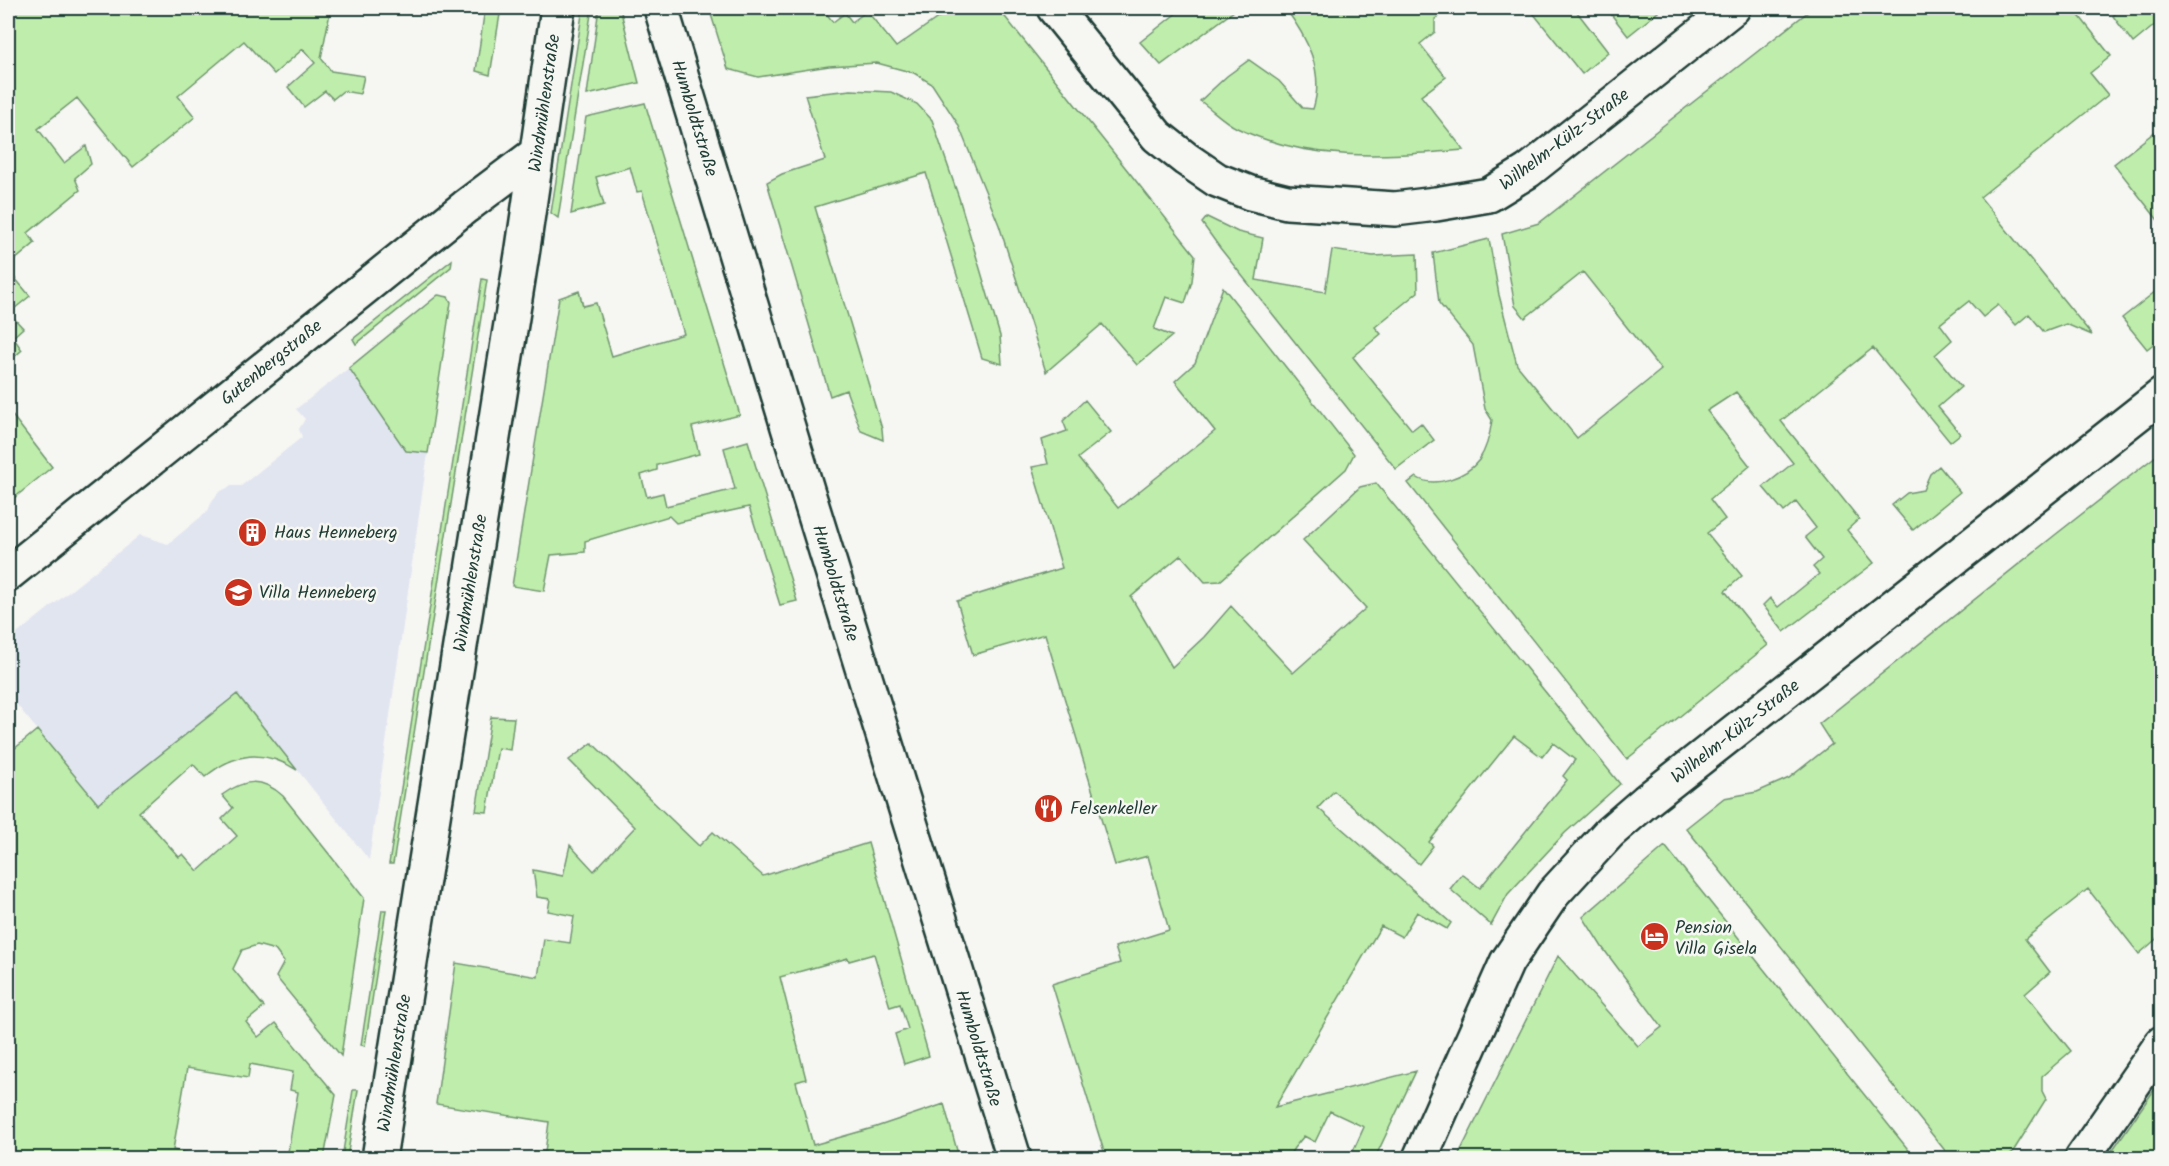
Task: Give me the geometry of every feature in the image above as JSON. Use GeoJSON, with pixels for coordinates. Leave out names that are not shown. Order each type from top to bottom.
{"type":"FeatureCollection","features":[{"type":"Feature","properties":{"kind":"street","name":"Windmühlenstraße"},"geometry":{"type":"LineString","coordinates":[[379,1158],[558,8]]}},
{"type":"Feature","properties":{"kind":"street","name":"Humboldtstraße"},"geometry":{"type":"LineString","coordinates":[[661,8],[815,516],[1014,1158]]}},
{"type":"Feature","properties":{"kind":"street","name":"Wilhelm-Külz-Straße"},"geometry":{"type":"LineString","coordinates":[[1054,8],[1158,136],[1217,180],[1250,193],[1287,202],[1395,209],[1489,195],[1528,171],[1733,8]]}},
{"type":"Feature","properties":{"kind":"street","name":"Gutenbergstraße"},"geometry":{"type":"LineString","coordinates":[[8,574],[465,207],[537,153]]}},
{"type":"Feature","properties":{"kind":"street","name":"Wilhelm-Külz-Straße"},"geometry":{"type":"LineString","coordinates":[[1420,1158],[1507,962],[1553,894],[1609,833],[1646,801],[2162,395]]}},
{"type":"Feature","properties":{"kind":"street"},"geometry":{"type":"LineString","coordinates":[[2082,1158],[2162,1043]]}},
{"type":"Feature","properties":{"kind":"shaded area","name":"Villa Henneberg"},"geometry":{"type":"Polygon","coordinates":[[[349,368],[406,450],[428,453],[369,860],[237,694],[98,804],[8,694],[8,641],[140,535],[168,544],[208,511],[219,492],[231,486],[241,486],[302,437],[299,429],[305,419],[296,409],[349,368]]]}},
{"type":"Feature","properties":{"kind":"green space"},"geometry":{"type":"Polygon","coordinates":[[[8,8],[331,8],[321,58],[331,71],[364,76],[360,94],[343,91],[333,99],[325,91],[304,107],[288,87],[315,63],[303,49],[274,74],[244,41],[178,96],[195,117],[133,167],[77,98],[38,129],[64,163],[86,146],[91,164],[75,178],[80,190],[28,233],[35,243],[8,266],[8,8]]]}},
{"type":"Feature","properties":{"kind":"green space"},"geometry":{"type":"Polygon","coordinates":[[[485,8],[501,8],[490,75],[476,71],[485,8]]]}},
{"type":"Feature","properties":{"kind":"green space"},"geometry":{"type":"Polygon","coordinates":[[[583,8],[592,8],[558,218],[551,213],[583,8]]]}},
{"type":"Feature","properties":{"kind":"green space"},"geometry":{"type":"Polygon","coordinates":[[[599,8],[620,8],[639,83],[587,95],[599,8]]]}},
{"type":"Feature","properties":{"kind":"green space"},"geometry":{"type":"Polygon","coordinates":[[[709,8],[822,8],[833,22],[845,13],[852,22],[867,11],[896,47],[952,8],[998,8],[1195,255],[1192,281],[1185,303],[1166,297],[1154,329],[1172,336],[1137,365],[1102,324],[1046,372],[999,225],[958,124],[932,84],[914,73],[877,63],[829,66],[758,77],[728,69],[709,8]]]}},
{"type":"Feature","properties":{"kind":"green space"},"geometry":{"type":"Polygon","coordinates":[[[1183,8],[1238,8],[1161,65],[1140,42],[1183,8]]]}},
{"type":"Feature","properties":{"kind":"green space"},"geometry":{"type":"Polygon","coordinates":[[[1285,8],[1448,8],[1435,19],[1435,32],[1420,44],[1446,77],[1421,96],[1464,150],[1377,155],[1320,152],[1292,147],[1237,128],[1200,101],[1227,76],[1249,60],[1279,81],[1303,108],[1313,109],[1317,82],[1312,56],[1307,43],[1285,8]]]}},
{"type":"Feature","properties":{"kind":"green space"},"geometry":{"type":"Polygon","coordinates":[[[1529,8],[1574,8],[1608,52],[1582,74],[1529,8]]]}},
{"type":"Feature","properties":{"kind":"green space"},"geometry":{"type":"Polygon","coordinates":[[[1663,8],[1628,36],[1607,9],[1663,8]]]}},
{"type":"Feature","properties":{"kind":"green space"},"geometry":{"type":"Polygon","coordinates":[[[1813,8],[2073,8],[2111,56],[2090,73],[2108,95],[1980,197],[2092,335],[2066,324],[2044,332],[2029,314],[2016,325],[1998,305],[1983,317],[1969,301],[1940,324],[1952,340],[1935,355],[1961,387],[1938,407],[1960,434],[1950,442],[1873,348],[1781,421],[1859,519],[1847,530],[1874,563],[1784,632],[1763,605],[1770,598],[1778,607],[1819,574],[1813,567],[1822,559],[1805,537],[1816,528],[1796,502],[1784,512],[1763,487],[1793,463],[1736,392],[1707,411],[1750,466],[1710,499],[1725,519],[1707,533],[1742,576],[1725,591],[1768,645],[1627,759],[1408,483],[1416,477],[1432,482],[1449,479],[1466,472],[1479,460],[1484,451],[1492,420],[1485,409],[1473,345],[1439,303],[1433,253],[1489,239],[1499,295],[1517,365],[1577,438],[1661,370],[1583,272],[1525,318],[1515,306],[1502,234],[1539,223],[1813,8]]]}},
{"type":"Feature","properties":{"kind":"green space"},"geometry":{"type":"Polygon","coordinates":[[[2121,8],[2161,8],[2161,20],[2133,43],[2113,16],[2121,8]]]}},
{"type":"Feature","properties":{"kind":"green space"},"geometry":{"type":"Polygon","coordinates":[[[851,90],[891,92],[917,104],[932,120],[959,198],[1000,336],[1002,364],[982,358],[926,173],[815,207],[882,429],[883,440],[861,431],[846,390],[830,396],[767,182],[782,174],[825,160],[805,95],[851,90]]]}},
{"type":"Feature","properties":{"kind":"green space"},"geometry":{"type":"Polygon","coordinates":[[[645,103],[740,415],[692,427],[699,454],[657,465],[657,470],[641,475],[647,497],[663,493],[666,506],[735,489],[724,448],[748,441],[797,601],[780,605],[749,507],[676,523],[669,516],[585,541],[585,552],[551,555],[544,591],[512,586],[559,298],[579,291],[583,306],[596,303],[612,356],[684,334],[642,191],[637,192],[630,167],[596,177],[604,205],[571,214],[586,117],[645,103]]]}},
{"type":"Feature","properties":{"kind":"green space"},"geometry":{"type":"Polygon","coordinates":[[[2161,127],[2161,224],[2114,164],[2161,127]]]}},
{"type":"Feature","properties":{"kind":"green space"},"geometry":{"type":"Polygon","coordinates":[[[1207,217],[1238,232],[1263,238],[1256,280],[1325,292],[1332,250],[1373,256],[1417,254],[1418,292],[1375,327],[1381,334],[1353,357],[1412,430],[1421,423],[1434,440],[1396,469],[1220,248],[1202,223],[1207,217]]]}},
{"type":"Feature","properties":{"kind":"green space"},"geometry":{"type":"Polygon","coordinates":[[[452,260],[451,267],[356,344],[353,339],[452,260]]]}},
{"type":"Feature","properties":{"kind":"green space"},"geometry":{"type":"Polygon","coordinates":[[[8,270],[30,296],[9,313],[23,328],[13,337],[22,350],[8,362],[8,270]]]}},
{"type":"Feature","properties":{"kind":"green space"},"geometry":{"type":"Polygon","coordinates":[[[482,279],[487,280],[393,864],[389,864],[482,279]]]}},
{"type":"Feature","properties":{"kind":"green space"},"geometry":{"type":"Polygon","coordinates":[[[1223,287],[1354,454],[1346,469],[1220,581],[1205,582],[1181,555],[1131,597],[1172,667],[1204,637],[1231,606],[1293,673],[1366,608],[1303,540],[1360,487],[1376,483],[1620,784],[1565,833],[1508,894],[1491,925],[1450,889],[1462,874],[1480,888],[1567,780],[1563,776],[1575,760],[1553,743],[1542,757],[1514,736],[1429,842],[1433,846],[1419,864],[1334,791],[1318,808],[1451,923],[1447,929],[1417,912],[1402,937],[1381,926],[1275,1107],[1416,1071],[1375,1158],[1350,1158],[1364,1127],[1330,1111],[1315,1142],[1304,1136],[1288,1158],[1202,1158],[1199,1150],[1169,1158],[1106,1158],[1052,984],[1120,963],[1115,947],[1169,930],[1148,856],[1115,865],[1045,634],[973,655],[957,601],[1062,568],[1032,467],[1048,464],[1042,440],[1067,431],[1063,421],[1085,400],[1111,432],[1078,458],[1118,508],[1215,431],[1175,381],[1195,363],[1223,287]]]}},
{"type":"Feature","properties":{"kind":"green space"},"geometry":{"type":"Polygon","coordinates":[[[2161,287],[2161,338],[2147,349],[2122,318],[2161,287]]]}},
{"type":"Feature","properties":{"kind":"green space"},"geometry":{"type":"Polygon","coordinates":[[[438,295],[448,297],[451,302],[428,453],[406,451],[349,368],[438,295]]]}},
{"type":"Feature","properties":{"kind":"green space"},"geometry":{"type":"Polygon","coordinates":[[[8,410],[52,467],[8,503],[8,410]]]}},
{"type":"Feature","properties":{"kind":"green space"},"geometry":{"type":"Polygon","coordinates":[[[2161,452],[2161,935],[2139,954],[2088,889],[2025,939],[2050,972],[2025,994],[2071,1051],[2042,1076],[2042,1091],[2046,1099],[2009,1158],[1951,1158],[1686,828],[1724,798],[1757,792],[1789,778],[1832,744],[1819,724],[2161,452]]]}},
{"type":"Feature","properties":{"kind":"green space"},"geometry":{"type":"Polygon","coordinates":[[[1939,466],[1960,492],[1913,530],[1892,505],[1907,493],[1923,490],[1930,474],[1939,466]]]}},
{"type":"Feature","properties":{"kind":"green space"},"geometry":{"type":"Polygon","coordinates":[[[237,694],[297,770],[272,759],[250,756],[227,762],[205,777],[193,764],[139,812],[179,857],[183,854],[198,871],[237,836],[222,819],[233,808],[222,795],[245,783],[253,782],[268,786],[283,796],[364,898],[341,1056],[276,977],[284,962],[275,950],[257,945],[242,950],[233,969],[264,1007],[246,1022],[258,1037],[276,1023],[336,1095],[324,1158],[287,1158],[298,1092],[290,1090],[293,1072],[250,1064],[248,1078],[187,1068],[173,1150],[216,1158],[8,1158],[8,754],[37,730],[98,804],[237,694]]]}},
{"type":"Feature","properties":{"kind":"green space"},"geometry":{"type":"Polygon","coordinates":[[[491,717],[514,718],[510,750],[498,748],[487,812],[476,811],[491,717]]]}},
{"type":"Feature","properties":{"kind":"green space"},"geometry":{"type":"Polygon","coordinates":[[[592,743],[699,846],[713,832],[763,876],[868,843],[929,1056],[904,1064],[895,1034],[908,1029],[900,1004],[890,1007],[874,954],[849,961],[848,958],[780,977],[806,1079],[796,1082],[813,1145],[944,1104],[958,1154],[945,1158],[532,1158],[534,1151],[545,1152],[549,1122],[436,1104],[456,963],[538,977],[544,939],[570,943],[574,916],[548,911],[550,899],[537,897],[533,870],[563,876],[570,845],[594,871],[635,827],[569,760],[592,743]]]}},
{"type":"Feature","properties":{"kind":"green space"},"geometry":{"type":"Polygon","coordinates":[[[1665,846],[1915,1158],[1457,1158],[1558,956],[1638,1046],[1662,1027],[1602,947],[1583,917],[1665,846]]]}},
{"type":"Feature","properties":{"kind":"green space"},"geometry":{"type":"Polygon","coordinates":[[[382,910],[386,910],[365,1046],[361,1045],[382,910]]]}},
{"type":"Feature","properties":{"kind":"green space"},"geometry":{"type":"Polygon","coordinates":[[[2161,1080],[2161,1158],[2107,1158],[2161,1080]]]}},
{"type":"Feature","properties":{"kind":"green space"},"geometry":{"type":"Polygon","coordinates":[[[353,1090],[358,1090],[347,1158],[342,1158],[353,1090]]]}},
{"type":"Feature","properties":{"kind":"place","name":"Haus Henneberg"},"geometry":{"type":"Point","coordinates":[253,532]}},
{"type":"Feature","properties":{"kind":"place","name":"Villa Henneberg"},"geometry":{"type":"Point","coordinates":[238,592]}},
{"type":"Feature","properties":{"kind":"place","name":"Felsenkeller"},"geometry":{"type":"Point","coordinates":[1049,808]}},
{"type":"Feature","properties":{"kind":"place","name":"Pension Villa Gisela"},"geometry":{"type":"Point","coordinates":[1654,937]}}]}
